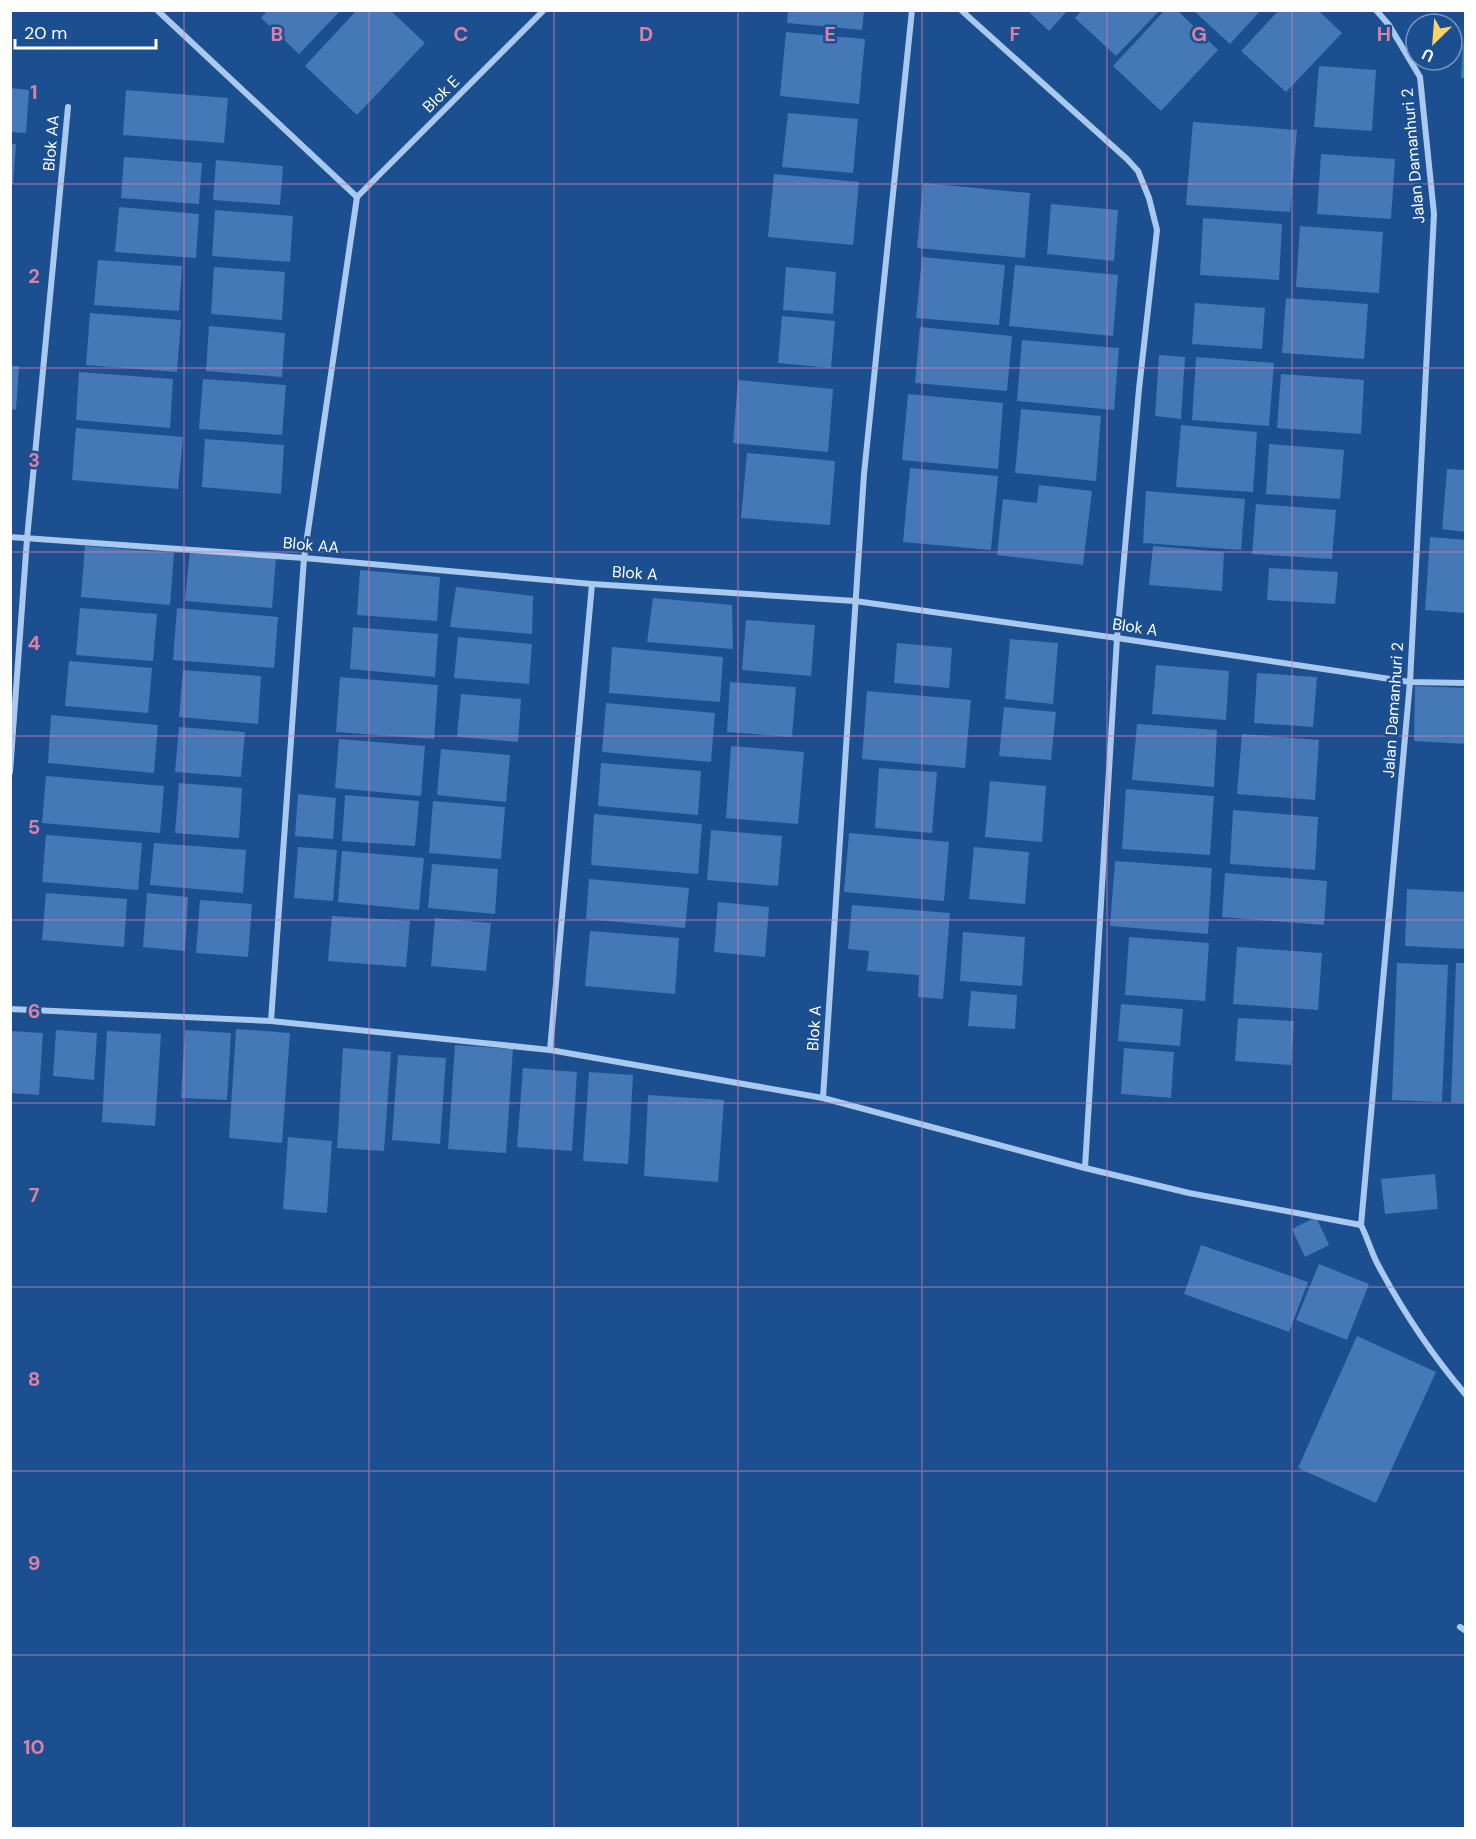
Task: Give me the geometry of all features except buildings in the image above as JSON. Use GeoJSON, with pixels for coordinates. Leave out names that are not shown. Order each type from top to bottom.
{"type":"FeatureCollection","features":[{"type":"Feature","properties":{"kind":"street"},"geometry":{"type":"LineString","coordinates":[[157,10],[357,197],[304,558],[271,1021]]}},
{"type":"Feature","properties":{"kind":"street","name":"Blok E"},"geometry":{"type":"LineString","coordinates":[[357,197],[544,10]]}},
{"type":"Feature","properties":{"kind":"street"},"geometry":{"type":"LineString","coordinates":[[855,601],[864,474],[912,10]]}},
{"type":"Feature","properties":{"kind":"street"},"geometry":{"type":"LineString","coordinates":[[962,10],[1128,159],[1138,171],[1149,198],[1157,231],[1139,389],[1117,638],[1085,1168]]}},
{"type":"Feature","properties":{"kind":"street","name":"Jalan Damanhuri 2"},"geometry":{"type":"LineString","coordinates":[[1376,10],[1389,25],[1420,77],[1434,214],[1410,682],[1361,1225],[1376,1262],[1405,1311],[1466,1395]]}},
{"type":"Feature","properties":{"kind":"street","name":"Blok AA"},"geometry":{"type":"LineString","coordinates":[[10,772],[27,539],[68,107]]}},
{"type":"Feature","properties":{"kind":"street","name":"Blok AA"},"geometry":{"type":"LineString","coordinates":[[10,537],[304,558],[592,584]]}},
{"type":"Feature","properties":{"kind":"street"},"geometry":{"type":"LineString","coordinates":[[550,1050],[592,584]]}},
{"type":"Feature","properties":{"kind":"street","name":"Blok A"},"geometry":{"type":"LineString","coordinates":[[592,584],[855,601],[1410,682],[1466,683]]}},
{"type":"Feature","properties":{"kind":"street","name":"Blok A"},"geometry":{"type":"LineString","coordinates":[[824,1098],[855,601]]}},
{"type":"Feature","properties":{"kind":"street"},"geometry":{"type":"LineString","coordinates":[[10,1010],[271,1021],[550,1050],[824,1098],[1085,1168],[1190,1193],[1361,1225]]}}]}
